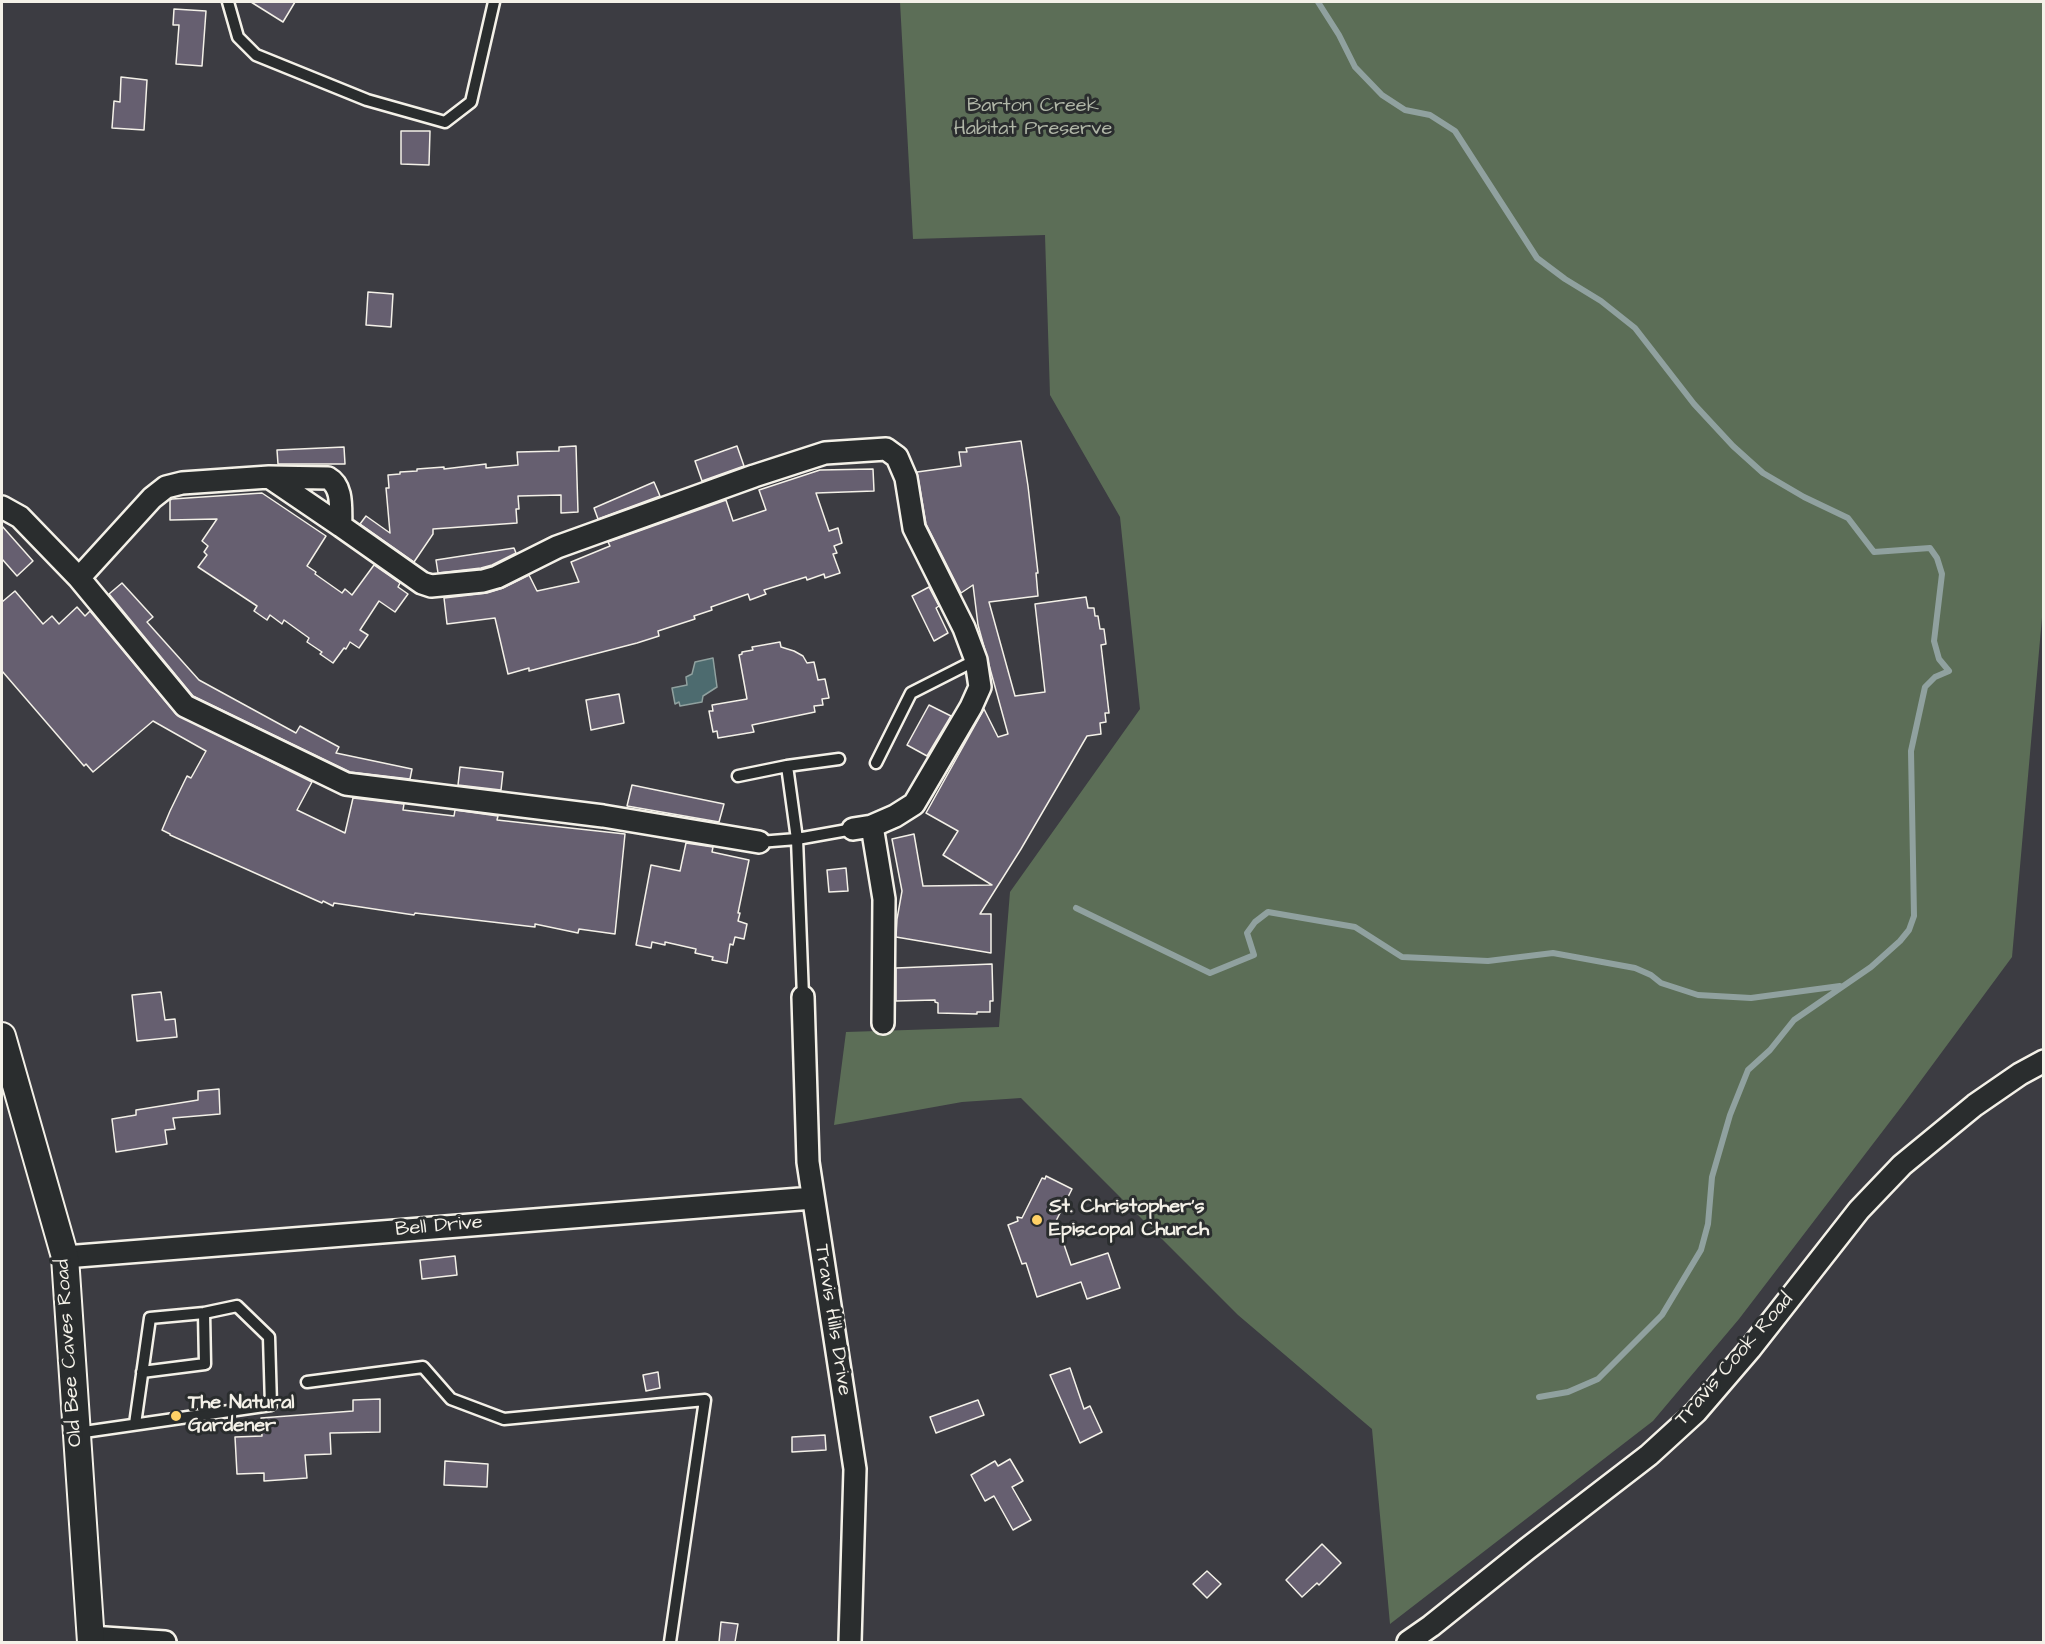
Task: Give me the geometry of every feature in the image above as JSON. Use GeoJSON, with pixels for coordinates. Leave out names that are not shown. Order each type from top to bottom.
{"type":"FeatureCollection","features":[{"type":"Feature","properties":{"kind":"street"},"geometry":{"type":"LineString","coordinates":[[269,477],[422,583],[431,586],[497,578],[557,548],[754,476],[825,453],[886,449],[897,457],[906,478],[914,528],[964,628],[976,660],[980,687],[971,707],[914,804],[895,816],[862,827],[884,899],[883,1023]]}},
{"type":"Feature","properties":{"kind":"street"},"geometry":{"type":"LineString","coordinates":[[79,578],[152,498],[166,487],[182,483],[269,477],[328,478],[338,488],[341,526]]}},
{"type":"Feature","properties":{"kind":"street"},"geometry":{"type":"LineString","coordinates":[[2,507],[20,517],[79,578],[185,706],[346,784],[603,816],[759,842]]}},
{"type":"Feature","properties":{"kind":"street","name":"Travis Hills Drive"},"geometry":{"type":"LineString","coordinates":[[803,997],[808,1162],[855,1469],[850,1642]]}},
{"type":"Feature","properties":{"kind":"street","name":"Old Bee Caves Road"},"geometry":{"type":"LineString","coordinates":[[2,1036],[65,1257],[90,1640]]}},
{"type":"Feature","properties":{"kind":"street","name":"Travis Cook Road"},"geometry":{"type":"LineString","coordinates":[[1408,1642],[1649,1455],[1696,1412],[1750,1349],[1859,1210],[1902,1165],[1975,1105],[2043,1061]]}},
{"type":"Feature","properties":{"kind":"street","name":"Bell Drive"},"geometry":{"type":"LineString","coordinates":[[65,1257],[813,1198]]}},
{"type":"Feature","properties":{"kind":"street"},"geometry":{"type":"LineString","coordinates":[[90,1640],[165,1642]]}},
{"type":"Feature","properties":{"kind":"lane"},"geometry":{"type":"LineString","coordinates":[[228,2],[238,38],[256,55],[367,100],[445,122],[471,102],[494,2]]}},
{"type":"Feature","properties":{"kind":"lane"},"geometry":{"type":"LineString","coordinates":[[876,763],[911,693],[976,660]]}},
{"type":"Feature","properties":{"kind":"lane"},"geometry":{"type":"LineString","coordinates":[[738,776],[839,759]]}},
{"type":"Feature","properties":{"kind":"lane"},"geometry":{"type":"LineString","coordinates":[[787,766],[797,838],[803,997]]}},
{"type":"Feature","properties":{"kind":"lane"},"geometry":{"type":"LineString","coordinates":[[759,842],[862,827]]}},
{"type":"Feature","properties":{"kind":"lane"},"geometry":{"type":"LineString","coordinates":[[76,1433],[272,1405],[269,1337],[237,1306],[204,1313],[150,1318],[135,1424]]}},
{"type":"Feature","properties":{"kind":"lane"},"geometry":{"type":"LineString","coordinates":[[142,1372],[205,1364],[204,1313]]}},
{"type":"Feature","properties":{"kind":"lane"},"geometry":{"type":"LineString","coordinates":[[307,1382],[423,1367],[451,1399],[504,1419],[705,1400],[670,1642]]}},
{"type":"Feature","properties":{"kind":"green space","name":"Barton Creek Habitat Preserve"},"geometry":{"type":"Polygon","coordinates":[[[900,2],[2043,2],[2044,595],[2012,957],[1905,1102],[1739,1319],[1653,1421],[1390,1624],[1372,1429],[1238,1315],[1021,1098],[962,1102],[834,1125],[846,1032],[999,1027],[1010,892],[1140,709],[1120,517],[1050,395],[1045,235],[913,239],[900,2]]]}},
{"type":"Feature","properties":{"kind":"water"},"geometry":{"type":"Polygon","coordinates":[[[713,658],[717,687],[703,696],[702,702],[680,706],[679,702],[675,704],[672,688],[687,685],[686,677],[692,674],[695,662],[713,658]]]}},
{"type":"Feature","properties":{"kind":"building"},"geometry":{"type":"Polygon","coordinates":[[[251,2],[295,2],[283,22],[251,2]]]}},
{"type":"Feature","properties":{"kind":"building"},"geometry":{"type":"Polygon","coordinates":[[[174,9],[206,11],[202,66],[176,64],[179,25],[173,25],[174,9]]]}},
{"type":"Feature","properties":{"kind":"building"},"geometry":{"type":"Polygon","coordinates":[[[121,77],[147,80],[144,130],[112,128],[114,101],[120,102],[121,77]]]}},
{"type":"Feature","properties":{"kind":"building"},"geometry":{"type":"Polygon","coordinates":[[[401,131],[430,131],[429,165],[401,164],[401,131]]]}},
{"type":"Feature","properties":{"kind":"building"},"geometry":{"type":"Polygon","coordinates":[[[368,292],[393,294],[391,327],[366,325],[368,292]]]}},
{"type":"Feature","properties":{"kind":"building"},"geometry":{"type":"Polygon","coordinates":[[[1021,441],[1038,573],[1036,573],[1038,596],[989,602],[1015,696],[1045,692],[1035,604],[1086,597],[1088,608],[1094,608],[1100,629],[1104,629],[1106,644],[1101,645],[1109,713],[1105,713],[1106,722],[1100,723],[1101,734],[1087,736],[980,914],[991,914],[991,953],[896,937],[902,891],[892,839],[914,834],[923,886],[992,885],[943,855],[958,831],[926,813],[984,709],[998,737],[1008,734],[978,625],[973,585],[961,593],[926,524],[917,472],[961,466],[959,452],[967,452],[966,448],[1021,441]]]}},
{"type":"Feature","properties":{"kind":"building"},"geometry":{"type":"Polygon","coordinates":[[[576,446],[578,512],[561,513],[561,495],[518,496],[517,523],[433,529],[433,534],[414,562],[360,524],[366,516],[390,533],[386,488],[389,488],[388,475],[417,471],[417,469],[444,467],[444,469],[486,464],[486,468],[518,465],[517,452],[559,451],[559,447],[576,446]]]}},
{"type":"Feature","properties":{"kind":"building"},"geometry":{"type":"Polygon","coordinates":[[[737,446],[744,466],[702,481],[695,461],[737,446]]]}},
{"type":"Feature","properties":{"kind":"building"},"geometry":{"type":"Polygon","coordinates":[[[344,447],[345,464],[278,464],[277,450],[344,447]]]}},
{"type":"Feature","properties":{"kind":"building"},"geometry":{"type":"Polygon","coordinates":[[[873,469],[874,491],[816,493],[829,531],[838,528],[842,543],[834,546],[837,553],[833,554],[840,573],[825,578],[824,574],[807,580],[806,577],[764,590],[766,594],[750,600],[748,594],[711,607],[712,610],[694,616],[695,619],[658,631],[659,636],[637,643],[529,671],[529,668],[508,674],[495,618],[447,624],[444,598],[487,593],[529,575],[537,591],[579,582],[571,562],[610,546],[608,542],[726,500],[733,521],[766,510],[759,490],[820,470],[873,469]]]}},
{"type":"Feature","properties":{"kind":"building"},"geometry":{"type":"Polygon","coordinates":[[[654,482],[660,496],[598,519],[594,508],[654,482]]]}},
{"type":"Feature","properties":{"kind":"building"},"geometry":{"type":"Polygon","coordinates":[[[262,493],[326,536],[307,566],[342,593],[345,589],[352,595],[374,565],[400,583],[398,587],[408,594],[395,612],[379,601],[360,630],[368,635],[359,648],[350,642],[333,663],[307,642],[309,638],[284,620],[282,624],[270,615],[267,620],[254,611],[257,606],[198,567],[207,555],[204,552],[208,546],[202,541],[217,519],[170,520],[170,500],[172,499],[262,493]]]}},
{"type":"Feature","properties":{"kind":"building"},"geometry":{"type":"Polygon","coordinates":[[[2,526],[33,561],[17,576],[2,559],[2,526]]]}},
{"type":"Feature","properties":{"kind":"building"},"geometry":{"type":"Polygon","coordinates":[[[514,548],[516,553],[492,565],[438,573],[436,560],[514,548]]]}},
{"type":"Feature","properties":{"kind":"building"},"geometry":{"type":"Polygon","coordinates":[[[122,583],[153,617],[147,622],[199,680],[296,733],[300,726],[339,747],[336,753],[412,769],[410,779],[350,772],[193,696],[109,594],[122,583]]]}},
{"type":"Feature","properties":{"kind":"building"},"geometry":{"type":"Polygon","coordinates":[[[929,587],[939,606],[936,608],[948,633],[934,641],[912,596],[929,587]]]}},
{"type":"Feature","properties":{"kind":"building"},"geometry":{"type":"Polygon","coordinates":[[[15,591],[43,624],[52,616],[59,624],[77,607],[85,616],[90,611],[176,714],[312,782],[297,810],[345,833],[353,798],[404,804],[403,810],[454,816],[455,810],[498,816],[497,820],[625,834],[615,934],[579,929],[578,933],[535,924],[535,927],[415,913],[414,915],[334,903],[333,906],[170,835],[162,830],[170,811],[187,776],[191,778],[206,751],[153,721],[93,772],[86,764],[84,766],[2,671],[2,602],[15,591]]]}},
{"type":"Feature","properties":{"kind":"building"},"geometry":{"type":"Polygon","coordinates":[[[780,642],[781,647],[803,656],[807,663],[814,662],[818,680],[825,679],[829,698],[822,699],[823,705],[814,706],[815,712],[752,725],[754,732],[718,738],[717,731],[713,732],[709,711],[713,711],[712,705],[747,699],[739,655],[742,652],[753,650],[752,647],[780,642]]]}},
{"type":"Feature","properties":{"kind":"building"},"geometry":{"type":"Polygon","coordinates":[[[619,694],[624,723],[591,730],[586,700],[619,694]]]}},
{"type":"Feature","properties":{"kind":"building"},"geometry":{"type":"Polygon","coordinates":[[[929,705],[951,716],[927,756],[907,745],[929,705]]]}},
{"type":"Feature","properties":{"kind":"building"},"geometry":{"type":"Polygon","coordinates":[[[460,767],[503,772],[501,790],[458,785],[460,767]]]}},
{"type":"Feature","properties":{"kind":"building"},"geometry":{"type":"Polygon","coordinates":[[[632,785],[724,804],[719,822],[627,806],[632,785]]]}},
{"type":"Feature","properties":{"kind":"building"},"geometry":{"type":"Polygon","coordinates":[[[686,843],[713,847],[712,852],[749,860],[738,913],[740,913],[738,921],[747,924],[744,939],[735,937],[733,945],[730,944],[727,963],[695,953],[696,949],[665,942],[665,945],[652,942],[651,948],[636,945],[651,865],[680,871],[686,843]]]}},
{"type":"Feature","properties":{"kind":"building"},"geometry":{"type":"Polygon","coordinates":[[[846,868],[848,891],[829,892],[827,870],[846,868]]]}},
{"type":"Feature","properties":{"kind":"building"},"geometry":{"type":"Polygon","coordinates":[[[992,964],[993,1001],[990,1001],[990,1012],[938,1013],[938,1003],[935,1000],[896,1001],[896,968],[992,964]]]}},
{"type":"Feature","properties":{"kind":"building"},"geometry":{"type":"Polygon","coordinates":[[[161,992],[165,1020],[175,1019],[177,1037],[137,1041],[132,995],[161,992]]]}},
{"type":"Feature","properties":{"kind":"building"},"geometry":{"type":"Polygon","coordinates":[[[219,1089],[220,1114],[173,1118],[175,1129],[165,1130],[167,1144],[116,1152],[112,1119],[136,1115],[136,1110],[198,1100],[198,1091],[219,1089]]]}},
{"type":"Feature","properties":{"kind":"building"},"geometry":{"type":"Polygon","coordinates":[[[1046,1176],[1072,1189],[1056,1221],[1071,1265],[1108,1253],[1120,1288],[1087,1299],[1081,1282],[1037,1297],[1026,1263],[1022,1264],[1008,1225],[1018,1221],[1017,1217],[1022,1218],[1042,1178],[1045,1179],[1046,1176]]]}},
{"type":"Feature","properties":{"kind":"building"},"geometry":{"type":"Polygon","coordinates":[[[455,1256],[457,1275],[422,1279],[420,1260],[455,1256]]]}},
{"type":"Feature","properties":{"kind":"building"},"geometry":{"type":"Polygon","coordinates":[[[1070,1368],[1084,1409],[1090,1406],[1102,1432],[1080,1443],[1050,1375],[1070,1368]]]}},
{"type":"Feature","properties":{"kind":"building"},"geometry":{"type":"Polygon","coordinates":[[[658,1372],[660,1388],[646,1391],[643,1375],[658,1372]]]}},
{"type":"Feature","properties":{"kind":"building"},"geometry":{"type":"Polygon","coordinates":[[[380,1399],[380,1432],[330,1433],[331,1454],[305,1455],[307,1478],[264,1481],[264,1473],[237,1474],[235,1437],[262,1436],[261,1418],[353,1411],[353,1400],[380,1399]]]}},
{"type":"Feature","properties":{"kind":"building"},"geometry":{"type":"Polygon","coordinates":[[[978,1400],[984,1415],[936,1433],[930,1417],[978,1400]]]}},
{"type":"Feature","properties":{"kind":"building"},"geometry":{"type":"Polygon","coordinates":[[[825,1435],[826,1450],[792,1452],[792,1437],[825,1435]]]}},
{"type":"Feature","properties":{"kind":"building"},"geometry":{"type":"Polygon","coordinates":[[[1010,1459],[1023,1481],[1012,1487],[1031,1520],[1013,1530],[994,1496],[985,1501],[971,1475],[995,1461],[998,1466],[1010,1459]]]}},
{"type":"Feature","properties":{"kind":"building"},"geometry":{"type":"Polygon","coordinates":[[[445,1461],[488,1464],[487,1487],[444,1485],[445,1461]]]}},
{"type":"Feature","properties":{"kind":"building"},"geometry":{"type":"Polygon","coordinates":[[[1322,1544],[1341,1563],[1319,1585],[1317,1583],[1302,1597],[1286,1580],[1322,1544]]]}},
{"type":"Feature","properties":{"kind":"building"},"geometry":{"type":"Polygon","coordinates":[[[1207,1571],[1221,1584],[1207,1598],[1193,1584],[1207,1571]]]}},
{"type":"Feature","properties":{"kind":"building"},"geometry":{"type":"Polygon","coordinates":[[[721,1622],[738,1624],[735,1642],[719,1642],[721,1622]]]}},
{"type":"Feature","properties":{"kind":"waterway"},"geometry":{"type":"LineString","coordinates":[[1318,2],[1339,35],[1355,67],[1382,95],[1405,110],[1430,115],[1455,131],[1537,258],[1565,279],[1601,301],[1635,328],[1694,404],[1733,446],[1763,473],[1804,497],[1848,518],[1874,552],[1930,548],[1937,558],[1942,574],[1934,641],[1939,659],[1949,671],[1935,677],[1925,687],[1911,751],[1914,916],[1909,930],[1871,967],[1794,1020],[1770,1050],[1748,1070],[1730,1115],[1712,1177],[1708,1224],[1701,1250],[1662,1315],[1598,1379],[1568,1392],[1539,1397]]}},
{"type":"Feature","properties":{"kind":"waterway"},"geometry":{"type":"LineString","coordinates":[[1076,908],[1210,973],[1254,955],[1247,933],[1255,922],[1268,912],[1355,927],[1402,957],[1488,961],[1553,953],[1635,968],[1651,975],[1661,983],[1698,995],[1751,998],[1840,986]]}},
{"type":"Feature","properties":{"kind":"place","name":"St. Christopher’s Episcopal Church"},"geometry":{"type":"Point","coordinates":[1037,1220]}},
{"type":"Feature","properties":{"kind":"place","name":"The Natural Gardener"},"geometry":{"type":"Point","coordinates":[176,1416]}}]}
